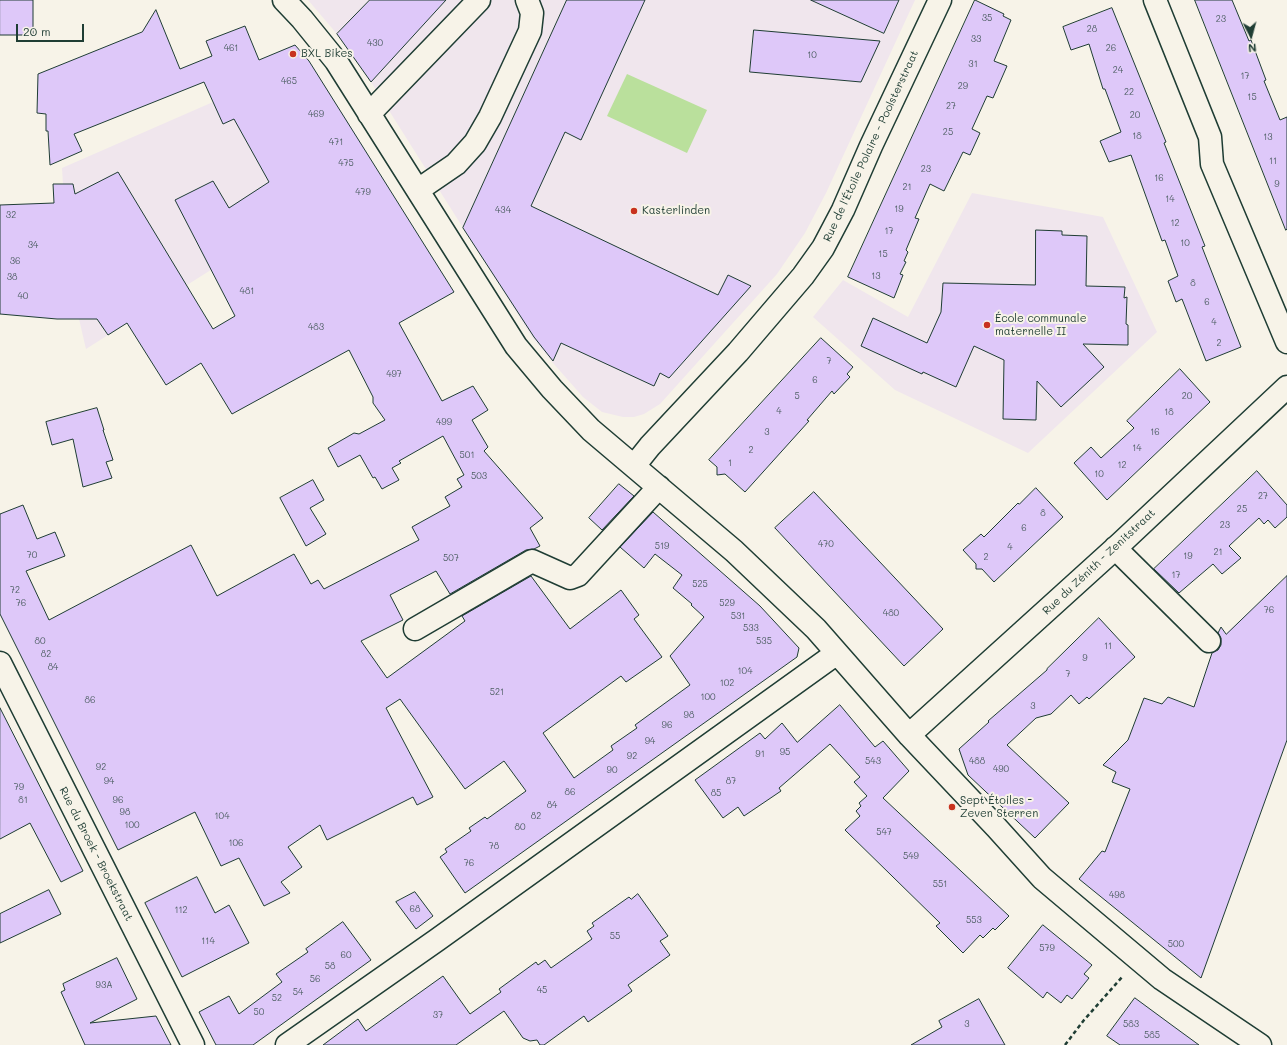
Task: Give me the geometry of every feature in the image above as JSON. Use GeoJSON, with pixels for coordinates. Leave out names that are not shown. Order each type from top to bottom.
{"type":"FeatureCollection","features":[{"type":"Feature","properties":{"kind":"street"},"geometry":{"type":"LineString","coordinates":[[284,0],[302,19],[336,61],[516,346],[552,389],[591,430],[734,551],[816,629],[909,735],[1042,878],[1162,979],[1260,1045]]}},
{"type":"Feature","properties":{"kind":"street"},"geometry":{"type":"LineString","coordinates":[[369,114],[479,0]]}},
{"type":"Feature","properties":{"kind":"street"},"geometry":{"type":"LineString","coordinates":[[418,190],[456,164],[475,143],[490,117],[530,31],[532,13],[527,0]]}},
{"type":"Feature","properties":{"kind":"street","name":"Rue de l'Étoile Polaire - Poolsterstraat"},"geometry":{"type":"LineString","coordinates":[[634,466],[650,446],[738,352],[803,276],[823,248],[843,210],[871,146],[940,0]]}},
{"type":"Feature","properties":{"kind":"street"},"geometry":{"type":"LineString","coordinates":[[1155,0],[1210,137],[1212,164],[1287,342]]}},
{"type":"Feature","properties":{"kind":"street","name":"Rue du Zénith - Zenitstraat"},"geometry":{"type":"LineString","coordinates":[[909,735],[1115,548],[1287,387]]}},
{"type":"Feature","properties":{"kind":"street"},"geometry":{"type":"LineString","coordinates":[[415,629],[532,561],[570,578],[578,575],[659,487]]}},
{"type":"Feature","properties":{"kind":"street"},"geometry":{"type":"LineString","coordinates":[[1115,548],[1209,641]]}},
{"type":"Feature","properties":{"kind":"street"},"geometry":{"type":"LineString","coordinates":[[287,1045],[837,653]]}},
{"type":"Feature","properties":{"kind":"street","name":"Rue du Broek - Broekstraat"},"geometry":{"type":"LineString","coordinates":[[0,663],[193,1045]]}},
{"type":"Feature","properties":{"kind":"path"},"geometry":{"type":"LineString","coordinates":[[1065,1045],[1084,1020],[1138,959]]}},
{"type":"Feature","properties":{"kind":"shaded area","name":"Kasterlinden"},"geometry":{"type":"Polygon","coordinates":[[[308,0],[915,0],[826,193],[805,233],[777,274],[660,404],[644,414],[634,417],[623,417],[602,412],[583,397],[532,337],[364,71],[337,34],[308,0]]]}},
{"type":"Feature","properties":{"kind":"shaded area"},"geometry":{"type":"Polygon","coordinates":[[[320,79],[331,95],[246,141],[256,159],[342,112],[375,166],[86,349],[79,319],[80,202],[74,192],[73,184],[63,184],[62,168],[213,102],[240,116],[320,79]]]}},
{"type":"Feature","properties":{"kind":"shaded area","name":"École communale maternelle II"},"geometry":{"type":"Polygon","coordinates":[[[972,193],[1103,217],[1157,332],[1028,453],[895,390],[813,317],[843,280],[908,317],[972,193]]]}},
{"type":"Feature","properties":{"kind":"green space"},"geometry":{"type":"Polygon","coordinates":[[[627,74],[707,110],[687,153],[607,116],[627,74]]]}},
{"type":"Feature","properties":{"kind":"building"},"geometry":{"type":"Polygon","coordinates":[[[0,0],[33,0],[33,35],[0,35],[0,0]]]}},
{"type":"Feature","properties":{"kind":"building"},"geometry":{"type":"Polygon","coordinates":[[[370,0],[446,0],[371,82],[337,34],[370,0]]]}},
{"type":"Feature","properties":{"kind":"building"},"geometry":{"type":"Polygon","coordinates":[[[567,0],[645,0],[581,140],[565,132],[531,206],[718,295],[728,275],[751,286],[669,378],[660,373],[654,386],[561,343],[553,361],[534,337],[463,228],[567,0]]]}},
{"type":"Feature","properties":{"kind":"building"},"geometry":{"type":"Polygon","coordinates":[[[811,0],[899,0],[884,33],[811,0]]]}},
{"type":"Feature","properties":{"kind":"building"},"geometry":{"type":"Polygon","coordinates":[[[975,0],[1004,14],[1003,16],[1011,20],[994,61],[1007,66],[993,98],[987,96],[972,129],[980,133],[970,155],[963,152],[944,191],[930,184],[915,218],[919,219],[906,250],[908,252],[904,261],[906,262],[900,274],[903,275],[894,298],[848,277],[975,0]]]}},
{"type":"Feature","properties":{"kind":"building"},"geometry":{"type":"Polygon","coordinates":[[[1195,0],[1232,0],[1249,41],[1251,40],[1266,80],[1264,81],[1280,120],[1287,117],[1286,230],[1195,0]]]}},
{"type":"Feature","properties":{"kind":"building"},"geometry":{"type":"Polygon","coordinates":[[[1112,8],[1166,142],[1164,143],[1205,246],[1202,247],[1241,347],[1206,361],[1182,299],[1176,302],[1168,281],[1178,276],[1165,240],[1162,241],[1131,155],[1109,162],[1100,141],[1121,132],[1105,89],[1103,89],[1089,44],[1071,50],[1063,27],[1112,8]]]}},
{"type":"Feature","properties":{"kind":"building"},"geometry":{"type":"Polygon","coordinates":[[[156,10],[180,69],[212,56],[206,41],[245,26],[259,60],[295,45],[309,61],[454,292],[399,323],[442,401],[473,386],[488,410],[472,420],[488,447],[484,451],[543,518],[530,528],[540,546],[534,549],[526,550],[450,594],[436,571],[390,595],[403,620],[361,641],[387,678],[465,621],[462,616],[531,576],[570,629],[621,590],[639,615],[634,619],[662,657],[626,682],[621,676],[543,733],[574,778],[613,750],[611,746],[637,728],[635,725],[690,685],[670,656],[704,617],[691,605],[692,604],[673,588],[682,575],[655,554],[644,568],[620,547],[653,512],[760,606],[799,648],[797,657],[465,893],[440,857],[447,852],[445,849],[471,831],[469,828],[485,817],[487,819],[526,791],[504,761],[465,789],[400,699],[386,708],[433,797],[417,805],[413,797],[327,840],[320,825],[288,847],[302,867],[281,882],[290,893],[264,906],[239,858],[221,866],[195,812],[118,850],[0,614],[0,514],[23,505],[37,539],[55,532],[65,556],[26,571],[49,620],[191,545],[217,596],[294,554],[311,584],[318,580],[324,589],[419,540],[412,527],[450,506],[445,497],[462,487],[457,479],[464,475],[443,436],[399,461],[401,463],[392,468],[399,480],[382,489],[375,477],[373,478],[360,455],[338,467],[328,448],[354,433],[359,434],[385,420],[373,403],[373,397],[349,350],[232,414],[201,363],[166,385],[127,323],[108,335],[97,319],[57,319],[0,314],[0,205],[54,203],[53,184],[73,184],[75,194],[118,172],[213,329],[235,316],[175,200],[213,181],[229,208],[269,182],[234,119],[223,124],[204,82],[74,134],[82,151],[50,165],[48,131],[46,131],[46,114],[37,113],[38,74],[142,32],[156,10]]]}},
{"type":"Feature","properties":{"kind":"building"},"geometry":{"type":"Polygon","coordinates":[[[754,30],[880,41],[861,82],[750,72],[754,30]]]}},
{"type":"Feature","properties":{"kind":"building"},"geometry":{"type":"Polygon","coordinates":[[[1036,230],[1062,231],[1062,235],[1087,236],[1086,286],[1125,287],[1124,298],[1127,297],[1126,324],[1128,325],[1128,345],[1083,344],[1104,367],[1061,407],[1037,381],[1036,420],[1003,419],[1004,360],[974,346],[956,387],[923,372],[922,374],[861,346],[873,318],[927,343],[941,312],[943,283],[1035,285],[1036,230]]]}},
{"type":"Feature","properties":{"kind":"building"},"geometry":{"type":"Polygon","coordinates":[[[821,338],[853,367],[847,374],[850,377],[834,394],[832,391],[807,420],[809,421],[745,492],[725,474],[717,475],[717,467],[709,460],[821,338]]]}},
{"type":"Feature","properties":{"kind":"building"},"geometry":{"type":"Polygon","coordinates":[[[1180,369],[1210,402],[1107,500],[1074,463],[1091,447],[1101,458],[1134,428],[1127,421],[1180,369]]]}},
{"type":"Feature","properties":{"kind":"building"},"geometry":{"type":"Polygon","coordinates":[[[97,408],[113,460],[106,462],[112,478],[83,487],[73,439],[52,445],[46,422],[97,408]]]}},
{"type":"Feature","properties":{"kind":"building"},"geometry":{"type":"Polygon","coordinates":[[[1257,471],[1287,505],[1287,517],[1275,528],[1268,520],[1264,524],[1259,518],[1229,546],[1241,558],[1222,574],[1213,564],[1179,593],[1154,569],[1257,471]]]}},
{"type":"Feature","properties":{"kind":"building"},"geometry":{"type":"Polygon","coordinates":[[[313,480],[324,500],[310,508],[326,534],[306,546],[280,498],[313,480]]]}},
{"type":"Feature","properties":{"kind":"building"},"geometry":{"type":"Polygon","coordinates":[[[619,484],[634,496],[602,530],[589,518],[619,484]]]}},
{"type":"Feature","properties":{"kind":"building"},"geometry":{"type":"Polygon","coordinates":[[[1036,488],[1063,517],[994,582],[982,569],[976,569],[976,564],[963,550],[981,534],[984,537],[1018,503],[1019,504],[1036,488]]]}},
{"type":"Feature","properties":{"kind":"building"},"geometry":{"type":"Polygon","coordinates":[[[814,492],[943,629],[904,666],[775,528],[814,492]]]}},
{"type":"Feature","properties":{"kind":"building"},"geometry":{"type":"Polygon","coordinates":[[[1287,576],[1287,740],[1201,978],[1079,879],[1102,851],[1105,852],[1130,789],[1112,782],[1116,772],[1103,765],[1128,740],[1144,698],[1162,704],[1168,697],[1194,707],[1212,653],[1218,650],[1221,645],[1221,638],[1218,633],[1221,627],[1226,634],[1287,576]]]}},
{"type":"Feature","properties":{"kind":"building"},"geometry":{"type":"Polygon","coordinates":[[[1099,618],[1135,657],[1089,699],[1087,697],[1079,704],[1071,695],[1051,714],[1036,718],[1007,745],[1069,803],[1035,838],[968,775],[959,749],[989,722],[988,721],[1047,670],[1099,618]]]}},
{"type":"Feature","properties":{"kind":"building"},"geometry":{"type":"Polygon","coordinates":[[[840,705],[875,747],[883,741],[909,771],[883,798],[1009,916],[995,930],[993,928],[983,938],[980,935],[963,953],[936,926],[940,923],[845,830],[860,816],[856,811],[861,806],[859,803],[867,796],[854,782],[860,777],[830,744],[779,788],[781,791],[744,816],[738,807],[723,818],[695,780],[760,733],[765,739],[782,723],[797,742],[840,705]]]}},
{"type":"Feature","properties":{"kind":"building"},"geometry":{"type":"Polygon","coordinates":[[[0,708],[83,871],[61,882],[30,823],[0,839],[0,708]]]}},
{"type":"Feature","properties":{"kind":"building"},"geometry":{"type":"Polygon","coordinates":[[[197,877],[215,913],[229,905],[249,943],[182,977],[145,903],[197,877]]]}},
{"type":"Feature","properties":{"kind":"building"},"geometry":{"type":"Polygon","coordinates":[[[49,890],[61,914],[0,943],[0,914],[49,890]]]}},
{"type":"Feature","properties":{"kind":"building"},"geometry":{"type":"Polygon","coordinates":[[[415,892],[433,916],[416,929],[396,902],[415,892]]]}},
{"type":"Feature","properties":{"kind":"building"},"geometry":{"type":"Polygon","coordinates":[[[638,894],[668,936],[660,941],[670,955],[628,985],[632,991],[588,1022],[584,1016],[544,1045],[540,1045],[537,1040],[530,1041],[523,1038],[504,1011],[456,1045],[323,1045],[358,1019],[366,1031],[443,976],[470,1014],[501,992],[499,989],[536,962],[538,965],[545,960],[551,968],[592,939],[587,931],[594,926],[592,923],[629,897],[631,899],[638,894]]]}},
{"type":"Feature","properties":{"kind":"building"},"geometry":{"type":"Polygon","coordinates":[[[343,922],[371,960],[253,1045],[216,1045],[199,1012],[229,996],[239,1014],[282,982],[276,974],[308,952],[306,949],[343,922]]]}},
{"type":"Feature","properties":{"kind":"building"},"geometry":{"type":"Polygon","coordinates":[[[1043,925],[1092,965],[1084,974],[1089,978],[1072,999],[1067,995],[1061,1003],[1047,992],[1043,998],[1008,968],[1043,925]]]}},
{"type":"Feature","properties":{"kind":"building"},"geometry":{"type":"Polygon","coordinates":[[[117,958],[137,999],[90,1023],[156,1016],[171,1045],[85,1045],[61,992],[65,990],[63,984],[117,958]]]}},
{"type":"Feature","properties":{"kind":"building"},"geometry":{"type":"Polygon","coordinates":[[[1135,998],[1199,1045],[1120,1045],[1107,1036],[1135,998]]]}},
{"type":"Feature","properties":{"kind":"building"},"geometry":{"type":"Polygon","coordinates":[[[979,999],[1005,1045],[911,1045],[942,1027],[939,1021],[979,999]]]}},
{"type":"Feature","properties":{"kind":"place","name":"BXL Bikes"},"geometry":{"type":"Point","coordinates":[293,54]}},
{"type":"Feature","properties":{"kind":"place","name":"Kasterlinden"},"geometry":{"type":"Point","coordinates":[634,211]}},
{"type":"Feature","properties":{"kind":"place","name":"École communale maternelle II"},"geometry":{"type":"Point","coordinates":[987,325]}},
{"type":"Feature","properties":{"kind":"place","name":"Sept Étoiles - Zeven Sterren"},"geometry":{"type":"Point","coordinates":[952,807]}}]}
